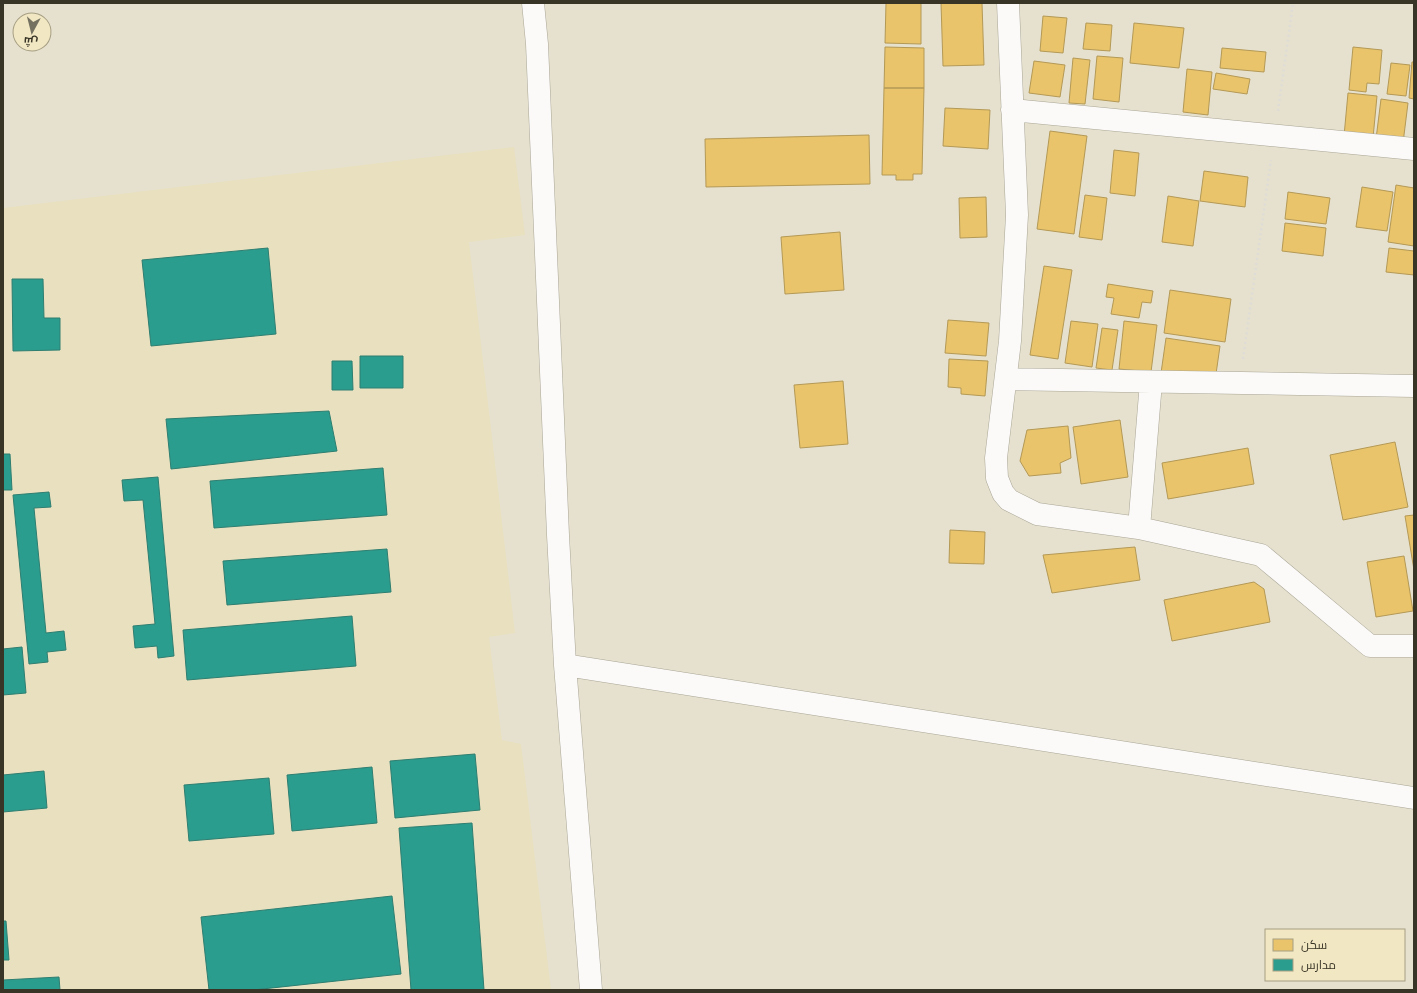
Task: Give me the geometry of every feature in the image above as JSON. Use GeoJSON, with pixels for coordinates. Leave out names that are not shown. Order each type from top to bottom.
{"type":"FeatureCollection","features":[{"type":"Feature","properties":{"kind":"street"},"geometry":{"type":"LineString","coordinates":[[533,3],[537,44],[557,527],[565,665],[591,990]]}},
{"type":"Feature","properties":{"kind":"street"},"geometry":{"type":"LineString","coordinates":[[1008,3],[1017,215],[1010,341],[996,465],[997,478],[1004,493],[1009,500],[1037,514],[1139,528],[1261,555],[1370,646],[1414,646]]}},
{"type":"Feature","properties":{"kind":"street"},"geometry":{"type":"LineString","coordinates":[[1012,110],[1414,149]]}},
{"type":"Feature","properties":{"kind":"street"},"geometry":{"type":"LineString","coordinates":[[1006,379],[1414,386]]}},
{"type":"Feature","properties":{"kind":"street"},"geometry":{"type":"LineString","coordinates":[[1139,528],[1151,382]]}},
{"type":"Feature","properties":{"kind":"street"},"geometry":{"type":"LineString","coordinates":[[565,665],[1414,798]]}},
{"type":"Feature","properties":{"kind":"path"},"geometry":{"type":"LineString","coordinates":[[1239,383],[1293,3]]}},
{"type":"Feature","properties":{"kind":"shaded area"},"geometry":{"type":"Polygon","coordinates":[[[514,147],[525,235],[469,242],[515,633],[489,637],[502,740],[521,744],[551,990],[3,990],[3,208],[514,147]]]}},
{"type":"Feature","properties":{"kind":"building: سكن"},"geometry":{"type":"Polygon","coordinates":[[[886,3],[921,3],[921,44],[885,43],[886,3]]]}},
{"type":"Feature","properties":{"kind":"building: سكن"},"geometry":{"type":"Polygon","coordinates":[[[941,3],[982,3],[984,65],[943,66],[941,3]]]}},
{"type":"Feature","properties":{"kind":"building: سكن"},"geometry":{"type":"Polygon","coordinates":[[[1043,16],[1067,18],[1063,53],[1040,51],[1043,16]]]}},
{"type":"Feature","properties":{"kind":"building: سكن"},"geometry":{"type":"Polygon","coordinates":[[[1086,23],[1112,25],[1110,51],[1083,49],[1086,23]]]}},
{"type":"Feature","properties":{"kind":"building: سكن"},"geometry":{"type":"Polygon","coordinates":[[[1134,23],[1184,28],[1179,68],[1130,63],[1134,23]]]}},
{"type":"Feature","properties":{"kind":"building: سكن"},"geometry":{"type":"Polygon","coordinates":[[[885,47],[924,48],[924,88],[884,88],[885,47]]]}},
{"type":"Feature","properties":{"kind":"building: سكن"},"geometry":{"type":"Polygon","coordinates":[[[1353,47],[1382,50],[1379,84],[1367,83],[1366,92],[1349,90],[1353,47]]]}},
{"type":"Feature","properties":{"kind":"building: سكن"},"geometry":{"type":"Polygon","coordinates":[[[1222,48],[1266,52],[1264,72],[1220,68],[1222,48]]]}},
{"type":"Feature","properties":{"kind":"building: سكن"},"geometry":{"type":"Polygon","coordinates":[[[1097,56],[1123,58],[1119,102],[1093,99],[1097,56]]]}},
{"type":"Feature","properties":{"kind":"building: سكن"},"geometry":{"type":"Polygon","coordinates":[[[1073,58],[1090,60],[1085,104],[1069,103],[1073,58]]]}},
{"type":"Feature","properties":{"kind":"building: سكن"},"geometry":{"type":"Polygon","coordinates":[[[1034,61],[1065,65],[1060,97],[1029,93],[1034,61]]]}},
{"type":"Feature","properties":{"kind":"building: سكن"},"geometry":{"type":"Polygon","coordinates":[[[1412,62],[1414,62],[1414,99],[1409,98],[1412,62]]]}},
{"type":"Feature","properties":{"kind":"building: سكن"},"geometry":{"type":"Polygon","coordinates":[[[1391,63],[1410,65],[1406,96],[1387,94],[1391,63]]]}},
{"type":"Feature","properties":{"kind":"building: سكن"},"geometry":{"type":"Polygon","coordinates":[[[1187,69],[1212,72],[1208,115],[1183,112],[1187,69]]]}},
{"type":"Feature","properties":{"kind":"building: سكن"},"geometry":{"type":"Polygon","coordinates":[[[1216,73],[1250,79],[1247,94],[1213,89],[1216,73]]]}},
{"type":"Feature","properties":{"kind":"building: سكن"},"geometry":{"type":"Polygon","coordinates":[[[884,88],[924,88],[922,174],[913,174],[913,180],[896,180],[896,175],[882,175],[884,88]]]}},
{"type":"Feature","properties":{"kind":"building: سكن"},"geometry":{"type":"Polygon","coordinates":[[[1348,93],[1377,96],[1373,138],[1344,136],[1348,93]]]}},
{"type":"Feature","properties":{"kind":"building: سكن"},"geometry":{"type":"Polygon","coordinates":[[[1381,99],[1408,103],[1403,143],[1376,139],[1381,99]]]}},
{"type":"Feature","properties":{"kind":"building: سكن"},"geometry":{"type":"Polygon","coordinates":[[[945,108],[990,110],[988,149],[943,146],[945,108]]]}},
{"type":"Feature","properties":{"kind":"building: سكن"},"geometry":{"type":"Polygon","coordinates":[[[1050,131],[1087,136],[1074,234],[1037,229],[1050,131]]]}},
{"type":"Feature","properties":{"kind":"building: سكن"},"geometry":{"type":"Polygon","coordinates":[[[869,135],[870,184],[706,187],[705,139],[869,135]]]}},
{"type":"Feature","properties":{"kind":"building: سكن"},"geometry":{"type":"Polygon","coordinates":[[[1114,150],[1139,153],[1135,196],[1110,193],[1114,150]]]}},
{"type":"Feature","properties":{"kind":"building: سكن"},"geometry":{"type":"Polygon","coordinates":[[[1204,171],[1248,177],[1245,207],[1200,201],[1204,171]]]}},
{"type":"Feature","properties":{"kind":"building: سكن"},"geometry":{"type":"Polygon","coordinates":[[[1396,185],[1414,188],[1414,246],[1388,242],[1396,185]]]}},
{"type":"Feature","properties":{"kind":"building: سكن"},"geometry":{"type":"Polygon","coordinates":[[[1362,187],[1393,192],[1387,231],[1356,227],[1362,187]]]}},
{"type":"Feature","properties":{"kind":"building: سكن"},"geometry":{"type":"Polygon","coordinates":[[[1288,192],[1330,198],[1326,224],[1285,219],[1288,192]]]}},
{"type":"Feature","properties":{"kind":"building: سكن"},"geometry":{"type":"Polygon","coordinates":[[[1085,195],[1107,198],[1102,240],[1079,237],[1085,195]]]}},
{"type":"Feature","properties":{"kind":"building: سكن"},"geometry":{"type":"Polygon","coordinates":[[[1168,196],[1199,201],[1193,246],[1162,242],[1168,196]]]}},
{"type":"Feature","properties":{"kind":"building: سكن"},"geometry":{"type":"Polygon","coordinates":[[[986,197],[987,237],[960,238],[959,198],[986,197]]]}},
{"type":"Feature","properties":{"kind":"building: سكن"},"geometry":{"type":"Polygon","coordinates":[[[1285,223],[1326,228],[1323,256],[1282,251],[1285,223]]]}},
{"type":"Feature","properties":{"kind":"building: سكن"},"geometry":{"type":"Polygon","coordinates":[[[840,232],[844,290],[785,294],[781,237],[840,232]]]}},
{"type":"Feature","properties":{"kind":"building: سكن"},"geometry":{"type":"Polygon","coordinates":[[[1389,248],[1414,251],[1414,275],[1386,272],[1389,248]]]}},
{"type":"Feature","properties":{"kind":"building: سكن"},"geometry":{"type":"Polygon","coordinates":[[[1044,266],[1072,270],[1058,359],[1030,355],[1044,266]]]}},
{"type":"Feature","properties":{"kind":"building: سكن"},"geometry":{"type":"Polygon","coordinates":[[[1108,284],[1153,291],[1151,303],[1142,302],[1139,318],[1111,314],[1114,298],[1106,297],[1108,284]]]}},
{"type":"Feature","properties":{"kind":"building: سكن"},"geometry":{"type":"Polygon","coordinates":[[[1170,290],[1231,299],[1225,342],[1164,333],[1170,290]]]}},
{"type":"Feature","properties":{"kind":"building: سكن"},"geometry":{"type":"Polygon","coordinates":[[[948,320],[989,323],[986,356],[945,353],[948,320]]]}},
{"type":"Feature","properties":{"kind":"building: سكن"},"geometry":{"type":"Polygon","coordinates":[[[1071,321],[1098,324],[1092,367],[1065,363],[1071,321]]]}},
{"type":"Feature","properties":{"kind":"building: سكن"},"geometry":{"type":"Polygon","coordinates":[[[1124,321],[1157,325],[1151,372],[1119,369],[1124,321]]]}},
{"type":"Feature","properties":{"kind":"building: سكن"},"geometry":{"type":"Polygon","coordinates":[[[1102,328],[1118,330],[1112,370],[1096,368],[1102,328]]]}},
{"type":"Feature","properties":{"kind":"building: سكن"},"geometry":{"type":"Polygon","coordinates":[[[1166,338],[1220,346],[1215,381],[1161,373],[1166,338]]]}},
{"type":"Feature","properties":{"kind":"building: سكن"},"geometry":{"type":"Polygon","coordinates":[[[949,359],[988,361],[985,396],[961,394],[961,388],[948,387],[949,359]]]}},
{"type":"Feature","properties":{"kind":"building: سكن"},"geometry":{"type":"Polygon","coordinates":[[[843,381],[848,444],[800,448],[794,385],[843,381]]]}},
{"type":"Feature","properties":{"kind":"building: سكن"},"geometry":{"type":"Polygon","coordinates":[[[1120,420],[1128,477],[1081,484],[1073,427],[1120,420]]]}},
{"type":"Feature","properties":{"kind":"building: سكن"},"geometry":{"type":"Polygon","coordinates":[[[1068,426],[1071,458],[1060,463],[1061,473],[1029,476],[1020,461],[1027,430],[1068,426]]]}},
{"type":"Feature","properties":{"kind":"building: سكن"},"geometry":{"type":"Polygon","coordinates":[[[1395,442],[1408,507],[1343,520],[1330,455],[1395,442]]]}},
{"type":"Feature","properties":{"kind":"building: سكن"},"geometry":{"type":"Polygon","coordinates":[[[1248,448],[1254,484],[1168,499],[1162,463],[1248,448]]]}},
{"type":"Feature","properties":{"kind":"building: سكن"},"geometry":{"type":"Polygon","coordinates":[[[1414,515],[1414,570],[1405,516],[1414,515]]]}},
{"type":"Feature","properties":{"kind":"building: سكن"},"geometry":{"type":"Polygon","coordinates":[[[950,530],[985,532],[984,564],[949,563],[950,530]]]}},
{"type":"Feature","properties":{"kind":"building: سكن"},"geometry":{"type":"Polygon","coordinates":[[[1135,547],[1140,580],[1052,593],[1043,555],[1135,547]]]}},
{"type":"Feature","properties":{"kind":"building: سكن"},"geometry":{"type":"Polygon","coordinates":[[[1404,556],[1413,611],[1376,617],[1367,562],[1404,556]]]}},
{"type":"Feature","properties":{"kind":"building: سكن"},"geometry":{"type":"Polygon","coordinates":[[[1254,582],[1264,589],[1270,622],[1172,641],[1164,600],[1254,582]]]}},
{"type":"Feature","properties":{"kind":"building: مدارس"},"geometry":{"type":"Polygon","coordinates":[[[268,248],[276,334],[151,346],[142,260],[268,248]]]}},
{"type":"Feature","properties":{"kind":"building: مدارس"},"geometry":{"type":"Polygon","coordinates":[[[12,279],[43,279],[44,318],[60,318],[60,350],[13,351],[12,279]]]}},
{"type":"Feature","properties":{"kind":"building: مدارس"},"geometry":{"type":"Polygon","coordinates":[[[360,356],[403,356],[403,388],[360,388],[360,356]]]}},
{"type":"Feature","properties":{"kind":"building: مدارس"},"geometry":{"type":"Polygon","coordinates":[[[332,361],[352,361],[353,390],[332,390],[332,361]]]}},
{"type":"Feature","properties":{"kind":"building: مدارس"},"geometry":{"type":"Polygon","coordinates":[[[329,411],[337,451],[171,469],[166,419],[329,411]]]}},
{"type":"Feature","properties":{"kind":"building: مدارس"},"geometry":{"type":"Polygon","coordinates":[[[3,454],[10,454],[12,490],[3,490],[3,454]]]}},
{"type":"Feature","properties":{"kind":"building: مدارس"},"geometry":{"type":"Polygon","coordinates":[[[383,468],[387,515],[214,528],[210,481],[383,468]]]}},
{"type":"Feature","properties":{"kind":"building: مدارس"},"geometry":{"type":"Polygon","coordinates":[[[158,477],[174,656],[158,658],[157,646],[135,648],[133,626],[155,624],[143,500],[124,501],[122,480],[158,477]]]}},
{"type":"Feature","properties":{"kind":"building: مدارس"},"geometry":{"type":"Polygon","coordinates":[[[49,492],[51,507],[34,508],[46,633],[64,631],[66,650],[47,652],[48,662],[29,664],[13,495],[49,492]]]}},
{"type":"Feature","properties":{"kind":"building: مدارس"},"geometry":{"type":"Polygon","coordinates":[[[387,549],[391,592],[227,605],[223,561],[387,549]]]}},
{"type":"Feature","properties":{"kind":"building: مدارس"},"geometry":{"type":"Polygon","coordinates":[[[352,616],[356,666],[187,680],[183,630],[352,616]]]}},
{"type":"Feature","properties":{"kind":"building: مدارس"},"geometry":{"type":"Polygon","coordinates":[[[22,647],[26,693],[3,695],[3,649],[22,647]]]}},
{"type":"Feature","properties":{"kind":"building: مدارس"},"geometry":{"type":"Polygon","coordinates":[[[475,754],[480,810],[395,818],[390,761],[475,754]]]}},
{"type":"Feature","properties":{"kind":"building: مدارس"},"geometry":{"type":"Polygon","coordinates":[[[372,767],[377,823],[292,831],[287,775],[372,767]]]}},
{"type":"Feature","properties":{"kind":"building: مدارس"},"geometry":{"type":"Polygon","coordinates":[[[44,771],[47,808],[3,812],[3,775],[44,771]]]}},
{"type":"Feature","properties":{"kind":"building: مدارس"},"geometry":{"type":"Polygon","coordinates":[[[269,778],[274,834],[189,841],[184,785],[269,778]]]}},
{"type":"Feature","properties":{"kind":"building: مدارس"},"geometry":{"type":"Polygon","coordinates":[[[472,823],[484,990],[411,990],[399,828],[472,823]]]}},
{"type":"Feature","properties":{"kind":"building: مدارس"},"geometry":{"type":"Polygon","coordinates":[[[392,896],[401,974],[253,990],[209,990],[201,917],[392,896]]]}},
{"type":"Feature","properties":{"kind":"building: مدارس"},"geometry":{"type":"Polygon","coordinates":[[[3,921],[6,921],[9,960],[3,960],[3,921]]]}},
{"type":"Feature","properties":{"kind":"building: مدارس"},"geometry":{"type":"Polygon","coordinates":[[[59,977],[60,990],[3,990],[3,980],[59,977]]]}}]}
